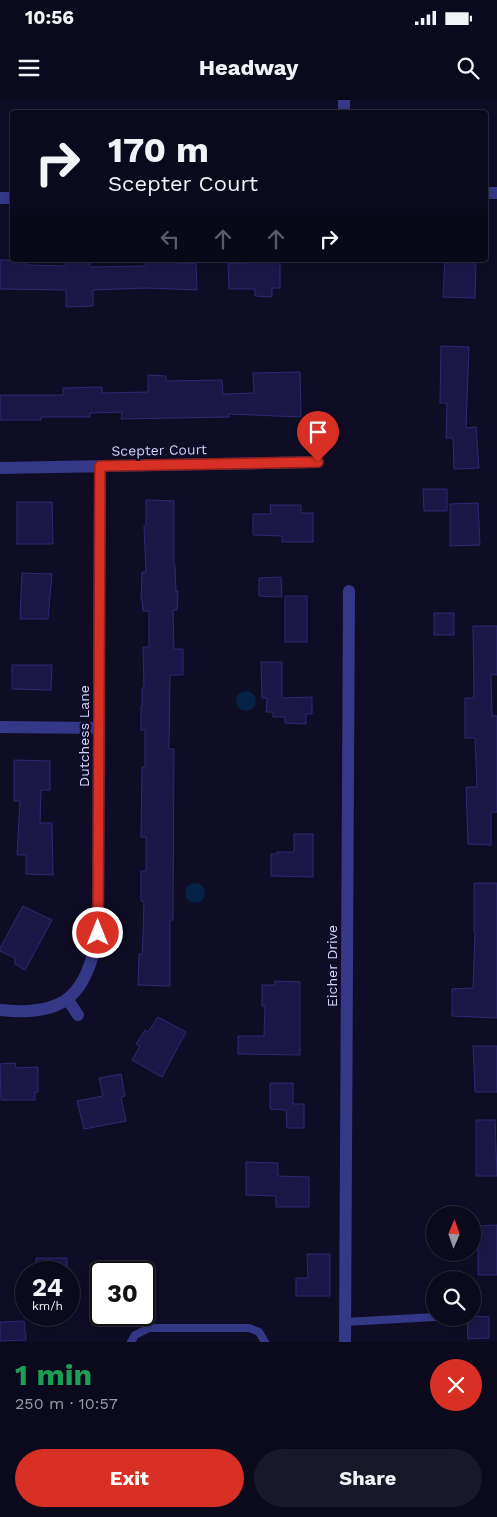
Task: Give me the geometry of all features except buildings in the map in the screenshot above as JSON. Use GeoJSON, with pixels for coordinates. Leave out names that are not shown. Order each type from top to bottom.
{"type":"FeatureCollection","features":[{"type":"Feature","properties":{"kind":"street","name":"Scepter Court"},"geometry":{"type":"LineString","coordinates":[[0,468],[318,462]]}},
{"type":"Feature","properties":{"kind":"street","name":"Dutchess Lane"},"geometry":{"type":"LineString","coordinates":[[68,1000],[84,980],[93,958],[98,933],[100,466]]}},
{"type":"Feature","properties":{"kind":"street","name":"Eicher Drive"},"geometry":{"type":"LineString","coordinates":[[345,1342],[349,591]]}},
{"type":"Feature","properties":{"kind":"street"},"geometry":{"type":"LineString","coordinates":[[0,727],[99,728]]}},
{"type":"Feature","properties":{"kind":"street"},"geometry":{"type":"LineString","coordinates":[[0,1010],[18,1012],[44,1009],[68,1000],[78,1015]]}},
{"type":"Feature","properties":{"kind":"lane"},"geometry":{"type":"LineString","coordinates":[[345,1322],[426,1318]]}},
{"type":"Feature","properties":{"kind":"lane"},"geometry":{"type":"LineString","coordinates":[[132,1342],[135,1335],[149,1328],[249,1328],[259,1332],[265,1342]]}},
{"type":"Feature","properties":{"kind":"water"},"geometry":{"type":"Polygon","coordinates":[[[246,691],[253,694],[256,701],[253,708],[246,711],[239,708],[236,701],[239,694],[246,691]]]}},
{"type":"Feature","properties":{"kind":"water"},"geometry":{"type":"Polygon","coordinates":[[[195,883],[202,886],[205,893],[202,900],[195,903],[188,900],[185,893],[188,886],[195,883]]]}},
{"type":"Feature","properties":{"kind":"route"},"geometry":{"type":"LineString","coordinates":[[98,933],[100,466],[318,462]]}}]}
